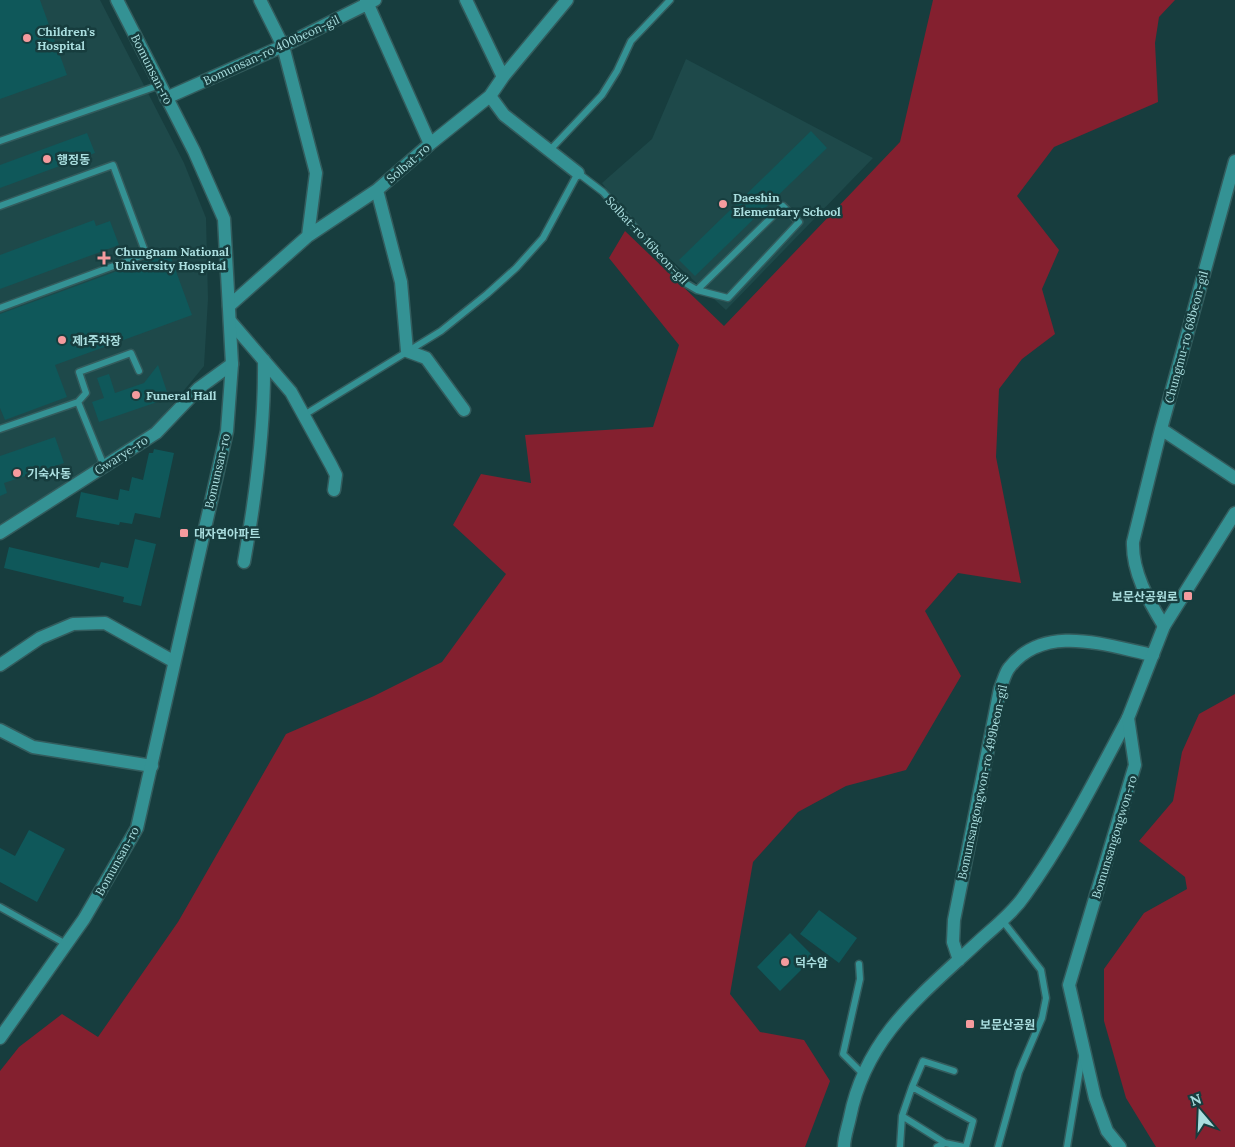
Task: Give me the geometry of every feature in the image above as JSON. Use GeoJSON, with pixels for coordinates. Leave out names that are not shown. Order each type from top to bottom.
{"type":"FeatureCollection","features":[{"type":"Feature","properties":{"kind":"street","name":"Bomunsan-ro"},"geometry":{"type":"LineString","coordinates":[[0,1038],[84,919],[137,828],[227,431],[232,364],[224,218],[194,151],[117,0]]}},
{"type":"Feature","properties":{"kind":"street"},"geometry":{"type":"LineString","coordinates":[[260,0],[283,46],[316,173],[308,236]]}},
{"type":"Feature","properties":{"kind":"street"},"geometry":{"type":"LineString","coordinates":[[466,0],[503,77]]}},
{"type":"Feature","properties":{"kind":"street","name":"Solbat-ro"},"geometry":{"type":"LineString","coordinates":[[229,306],[308,236],[377,190],[490,96],[503,77],[567,0]]}},
{"type":"Feature","properties":{"kind":"street"},"geometry":{"type":"LineString","coordinates":[[369,1],[430,144]]}},
{"type":"Feature","properties":{"kind":"street","name":"Bomunsan-ro 400beon-gil"},"geometry":{"type":"LineString","coordinates":[[166,98],[283,46],[369,1]]}},
{"type":"Feature","properties":{"kind":"street","name":"Solbat-ro 16beon-gil"},"geometry":{"type":"LineString","coordinates":[[490,96],[504,115],[578,173]]}},
{"type":"Feature","properties":{"kind":"street","name":"Chungmu-ro 68beon-gil"},"geometry":{"type":"LineString","coordinates":[[1164,626],[1150,604],[1133,560],[1133,542],[1161,429],[1235,161]]}},
{"type":"Feature","properties":{"kind":"street"},"geometry":{"type":"LineString","coordinates":[[377,190],[402,282],[407,351],[426,358],[464,410]]}},
{"type":"Feature","properties":{"kind":"street"},"geometry":{"type":"LineString","coordinates":[[230,321],[291,392],[336,475],[334,490]]}},
{"type":"Feature","properties":{"kind":"street"},"geometry":{"type":"LineString","coordinates":[[244,562],[253,512],[265,410],[264,360]]}},
{"type":"Feature","properties":{"kind":"street","name":"Gwarye-ro"},"geometry":{"type":"LineString","coordinates":[[0,532],[156,433],[199,388],[232,364]]}},
{"type":"Feature","properties":{"kind":"street"},"geometry":{"type":"LineString","coordinates":[[1161,429],[1235,478]]}},
{"type":"Feature","properties":{"kind":"street"},"geometry":{"type":"LineString","coordinates":[[844,1147],[854,1098],[863,1074],[886,1034],[908,1006],[1002,920],[1024,897],[1079,810],[1128,718],[1164,626],[1235,513]]}},
{"type":"Feature","properties":{"kind":"street"},"geometry":{"type":"LineString","coordinates":[[0,664],[40,638],[73,624],[105,623],[174,661]]}},
{"type":"Feature","properties":{"kind":"street","name":"Bomunsangongwon-ro 499beon-gil"},"geometry":{"type":"LineString","coordinates":[[959,960],[954,942],[954,920],[1000,689],[1009,668],[1031,649],[1048,642],[1079,640],[1153,656]]}},
{"type":"Feature","properties":{"kind":"street","name":"Bomunsangongwon-ro"},"geometry":{"type":"LineString","coordinates":[[1120,1147],[1108,1131],[1098,1106],[1083,1052],[1069,985],[1135,765],[1128,718]]}},
{"type":"Feature","properties":{"kind":"street"},"geometry":{"type":"LineString","coordinates":[[0,730],[33,747],[152,766]]}},
{"type":"Feature","properties":{"kind":"lane"},"geometry":{"type":"LineString","coordinates":[[550,150],[602,95],[617,72],[631,41],[670,0]]}},
{"type":"Feature","properties":{"kind":"lane"},"geometry":{"type":"LineString","coordinates":[[0,142],[160,85]]}},
{"type":"Feature","properties":{"kind":"lane"},"geometry":{"type":"LineString","coordinates":[[0,206],[113,165],[146,254],[0,308]]}},
{"type":"Feature","properties":{"kind":"lane"},"geometry":{"type":"LineString","coordinates":[[304,416],[441,331],[516,268],[543,238],[578,173]]}},
{"type":"Feature","properties":{"kind":"lane","name":"Solbat-ro 16beon-gil"},"geometry":{"type":"LineString","coordinates":[[578,173],[604,192],[684,283],[697,290],[728,298],[799,222],[783,206],[697,290]]}},
{"type":"Feature","properties":{"kind":"lane"},"geometry":{"type":"LineString","coordinates":[[0,429],[2,430],[78,402],[86,393],[79,372],[131,353],[139,371]]}},
{"type":"Feature","properties":{"kind":"lane"},"geometry":{"type":"LineString","coordinates":[[78,402],[104,466]]}},
{"type":"Feature","properties":{"kind":"lane"},"geometry":{"type":"LineString","coordinates":[[0,907],[66,944]]}},
{"type":"Feature","properties":{"kind":"lane"},"geometry":{"type":"LineString","coordinates":[[998,1147],[1019,1072],[1042,1018],[1046,998],[1041,970],[1002,920]]}},
{"type":"Feature","properties":{"kind":"lane"},"geometry":{"type":"LineString","coordinates":[[859,964],[860,978],[843,1054],[863,1074]]}},
{"type":"Feature","properties":{"kind":"lane"},"geometry":{"type":"LineString","coordinates":[[1067,1147],[1083,1052]]}},
{"type":"Feature","properties":{"kind":"lane"},"geometry":{"type":"LineString","coordinates":[[900,1147],[902,1116],[923,1061],[954,1071]]}},
{"type":"Feature","properties":{"kind":"lane"},"geometry":{"type":"LineString","coordinates":[[902,1116],[945,1143],[965,1147],[974,1121],[912,1086]]}},
{"type":"Feature","properties":{"kind":"lane"},"geometry":{"type":"LineString","coordinates":[[937,1147],[945,1143]]}},
{"type":"Feature","properties":{"kind":"shaded area","name":"Chungnam National University Hospital"},"geometry":{"type":"Polygon","coordinates":[[[0,0],[100,0],[184,163],[206,218],[208,299],[204,366],[153,428],[0,524],[0,0]]]}},
{"type":"Feature","properties":{"kind":"shaded area"},"geometry":{"type":"Polygon","coordinates":[[[933,0],[1175,0],[1159,17],[1155,43],[1158,102],[1054,147],[1017,196],[1059,250],[1042,289],[1055,334],[1022,359],[999,389],[996,457],[1021,583],[958,573],[925,611],[961,676],[906,770],[846,786],[798,812],[753,862],[730,994],[760,1032],[804,1040],[830,1081],[805,1147],[0,1147],[0,1071],[19,1047],[62,1014],[98,1037],[178,922],[286,734],[374,696],[442,662],[506,574],[453,525],[481,474],[531,483],[525,435],[653,427],[679,345],[609,258],[625,231],[724,326],[900,142],[933,0]]]}},
{"type":"Feature","properties":{"kind":"shaded area","name":"Daeshin Elementary School"},"geometry":{"type":"Polygon","coordinates":[[[686,59],[873,158],[726,310],[633,225],[602,183],[652,139],[686,59]]]}},
{"type":"Feature","properties":{"kind":"shaded area"},"geometry":{"type":"Polygon","coordinates":[[[1235,694],[1235,1147],[1156,1147],[1126,1098],[1104,1021],[1104,969],[1144,913],[1187,889],[1185,877],[1139,841],[1173,801],[1182,752],[1199,714],[1235,694]]]}},
{"type":"Feature","properties":{"kind":"building","name":"Children's Hospital"},"geometry":{"type":"Polygon","coordinates":[[[0,0],[40,0],[67,75],[0,99],[0,0]]]}},
{"type":"Feature","properties":{"kind":"building"},"geometry":{"type":"Polygon","coordinates":[[[811,131],[827,148],[695,276],[679,260],[811,131]]]}},
{"type":"Feature","properties":{"kind":"building","name":"행정동"},"geometry":{"type":"Polygon","coordinates":[[[87,133],[95,153],[0,188],[0,165],[87,133]]]}},
{"type":"Feature","properties":{"kind":"building"},"geometry":{"type":"Polygon","coordinates":[[[94,220],[96,226],[110,221],[119,245],[0,289],[0,255],[94,220]]]}},
{"type":"Feature","properties":{"kind":"building","name":"제1주차장"},"geometry":{"type":"Polygon","coordinates":[[[169,252],[192,315],[55,365],[67,397],[5,420],[0,408],[0,314],[169,252]]]}},
{"type":"Feature","properties":{"kind":"building","name":"Funeral Hall"},"geometry":{"type":"Polygon","coordinates":[[[158,365],[169,398],[99,422],[92,402],[104,398],[97,378],[109,374],[115,393],[144,383],[158,365]]]}},
{"type":"Feature","properties":{"kind":"building","name":"기숙사동"},"geometry":{"type":"Polygon","coordinates":[[[55,437],[64,463],[4,483],[7,493],[0,496],[0,456],[55,437]]]}},
{"type":"Feature","properties":{"kind":"building"},"geometry":{"type":"Polygon","coordinates":[[[154,449],[174,453],[160,518],[135,513],[132,524],[120,522],[119,525],[76,517],[81,492],[118,500],[120,489],[129,491],[132,477],[143,480],[149,453],[153,453],[154,449]]]}},
{"type":"Feature","properties":{"kind":"building"},"geometry":{"type":"Polygon","coordinates":[[[135,539],[156,544],[141,606],[123,602],[124,597],[4,568],[9,547],[99,568],[101,562],[128,568],[135,539]]]}},
{"type":"Feature","properties":{"kind":"building"},"geometry":{"type":"Polygon","coordinates":[[[29,830],[65,849],[37,902],[0,882],[0,848],[15,856],[29,830]]]}},
{"type":"Feature","properties":{"kind":"building"},"geometry":{"type":"Polygon","coordinates":[[[819,910],[857,938],[839,963],[800,934],[819,910]]]}},
{"type":"Feature","properties":{"kind":"building","name":"덕수암"},"geometry":{"type":"Polygon","coordinates":[[[790,933],[814,957],[780,991],[757,967],[790,933]]]}},
{"type":"Feature","properties":{"kind":"place","name":"Children's Hospital"},"geometry":{"type":"Point","coordinates":[27,38]}},
{"type":"Feature","properties":{"kind":"place","name":"행정동"},"geometry":{"type":"Point","coordinates":[47,159]}},
{"type":"Feature","properties":{"kind":"place","name":"Daeshin Elementary School"},"geometry":{"type":"Point","coordinates":[723,204]}},
{"type":"Feature","properties":{"kind":"place","name":"Chungnam National University Hospital"},"geometry":{"type":"Point","coordinates":[104,258]}},
{"type":"Feature","properties":{"kind":"place","name":"제1주차장"},"geometry":{"type":"Point","coordinates":[62,340]}},
{"type":"Feature","properties":{"kind":"place","name":"Funeral Hall"},"geometry":{"type":"Point","coordinates":[136,395]}},
{"type":"Feature","properties":{"kind":"place","name":"기숙사동"},"geometry":{"type":"Point","coordinates":[17,473]}},
{"type":"Feature","properties":{"kind":"place","name":"대자연아파트"},"geometry":{"type":"Point","coordinates":[184,533]}},
{"type":"Feature","properties":{"kind":"place","name":"보문산공원로"},"geometry":{"type":"Point","coordinates":[1188,596]}},
{"type":"Feature","properties":{"kind":"place","name":"덕수암"},"geometry":{"type":"Point","coordinates":[785,962]}},
{"type":"Feature","properties":{"kind":"place","name":"보문산공원"},"geometry":{"type":"Point","coordinates":[970,1024]}}]}
